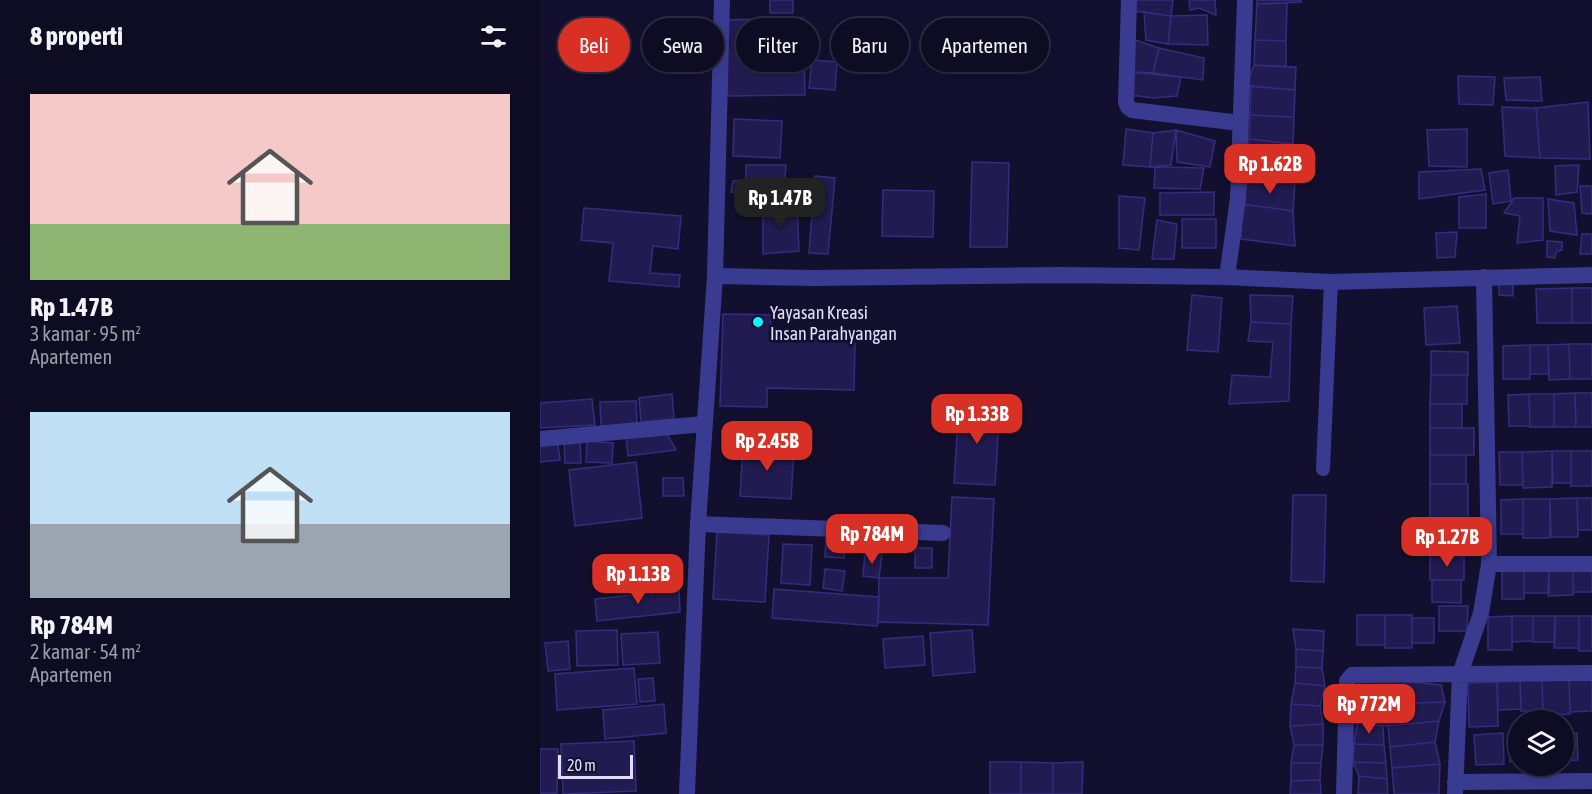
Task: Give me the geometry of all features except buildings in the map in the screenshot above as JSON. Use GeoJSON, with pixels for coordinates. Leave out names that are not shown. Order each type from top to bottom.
{"type":"FeatureCollection","features":[{"type":"Feature","properties":{"kind":"street"},"geometry":{"type":"LineString","coordinates":[[687,794],[698,524],[715,276],[722,0]]}},
{"type":"Feature","properties":{"kind":"street"},"geometry":{"type":"LineString","coordinates":[[1129,0],[1126,102],[1128,107],[1132,110],[1240,123]]}},
{"type":"Feature","properties":{"kind":"street"},"geometry":{"type":"LineString","coordinates":[[1227,277],[1238,198],[1245,0]]}},
{"type":"Feature","properties":{"kind":"street"},"geometry":{"type":"LineString","coordinates":[[715,276],[813,278],[1060,275],[1227,277],[1331,282],[1592,275]]}},
{"type":"Feature","properties":{"kind":"street"},"geometry":{"type":"LineString","coordinates":[[1484,277],[1489,564],[1481,613],[1460,674],[1455,788],[1592,781]]}},
{"type":"Feature","properties":{"kind":"street"},"geometry":{"type":"LineString","coordinates":[[540,439],[704,424]]}},
{"type":"Feature","properties":{"kind":"street"},"geometry":{"type":"LineString","coordinates":[[698,524],[943,533]]}},
{"type":"Feature","properties":{"kind":"street"},"geometry":{"type":"LineString","coordinates":[[1489,564],[1592,564]]}},
{"type":"Feature","properties":{"kind":"street"},"geometry":{"type":"LineString","coordinates":[[1344,794],[1348,678],[1352,675],[1592,673]]}},
{"type":"Feature","properties":{"kind":"lane"},"geometry":{"type":"LineString","coordinates":[[1323,469],[1331,282]]}},
{"type":"Feature","properties":{"kind":"place","name":"Yayasan Kreasi Insan Parahyangan"},"geometry":{"type":"Point","coordinates":[758,322]}}]}
